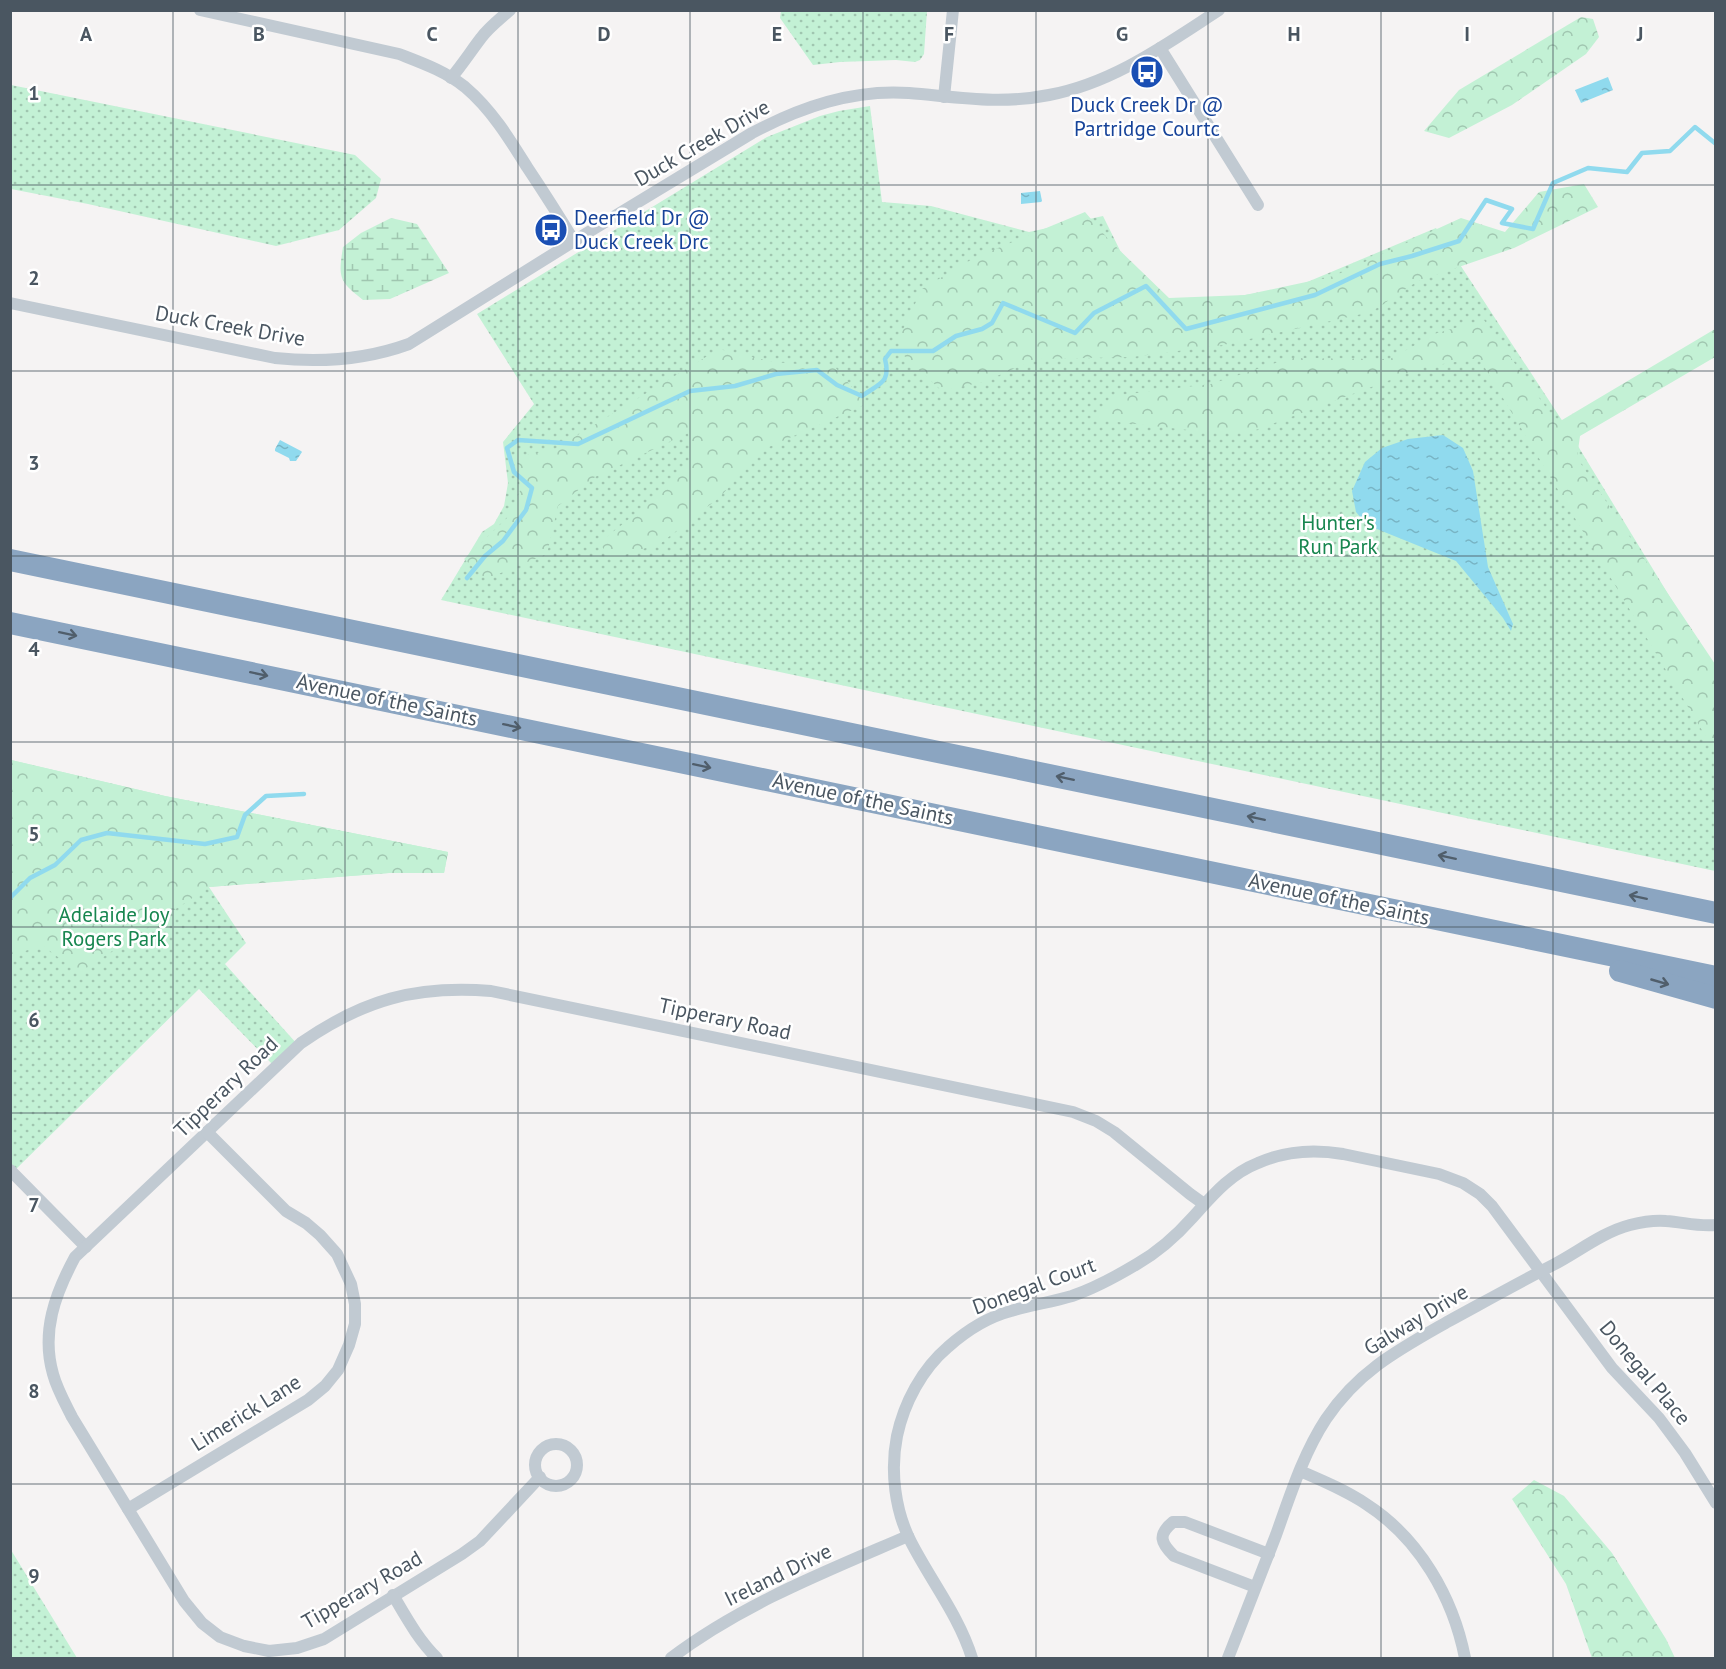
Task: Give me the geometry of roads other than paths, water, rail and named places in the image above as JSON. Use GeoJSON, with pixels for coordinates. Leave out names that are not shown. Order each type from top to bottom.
{"type":"FeatureCollection","features":[{"type":"Feature","properties":{"kind":"highway"},"geometry":{"type":"LineString","coordinates":[[10,560],[1716,912]]}},
{"type":"Feature","properties":{"kind":"highway","name":"Avenue of the Saints"},"geometry":{"type":"LineString","coordinates":[[10,623],[578,739],[1716,977]]}},
{"type":"Feature","properties":{"kind":"highway"},"geometry":{"type":"LineString","coordinates":[[1462,925],[1716,998]]}},
{"type":"Feature","properties":{"kind":"street"},"geometry":{"type":"LineString","coordinates":[[200,10],[399,54],[428,65],[451,78],[484,105],[499,123],[574,241]]}},
{"type":"Feature","properties":{"kind":"street"},"geometry":{"type":"LineString","coordinates":[[451,78],[481,38],[510,10]]}},
{"type":"Feature","properties":{"kind":"street"},"geometry":{"type":"LineString","coordinates":[[944,97],[953,10]]}},
{"type":"Feature","properties":{"kind":"street","name":"Duck Creek Drive"},"geometry":{"type":"LineString","coordinates":[[10,303],[275,358],[332,361],[387,352],[409,344],[752,133],[812,105],[880,93],[907,93],[979,100],[1009,100],[1049,95],[1078,88],[1134,64],[1219,10]]}},
{"type":"Feature","properties":{"kind":"street"},"geometry":{"type":"LineString","coordinates":[[1160,48],[1258,205]]}},
{"type":"Feature","properties":{"kind":"street","name":"Tipperary Road"},"geometry":{"type":"LineString","coordinates":[[540,1477],[480,1541],[324,1639],[297,1648],[269,1651],[244,1646],[220,1637],[202,1623],[184,1600],[72,1417],[58,1389],[50,1360],[49,1325],[61,1284],[75,1257],[301,1043],[353,1011],[386,999],[429,991],[464,989],[491,991],[1073,1112],[1096,1121],[1113,1132],[1204,1204]]}},
{"type":"Feature","properties":{"kind":"street","name":"Limerick Lane"},"geometry":{"type":"LineString","coordinates":[[128,1509],[308,1400],[325,1386],[338,1370],[349,1345],[355,1323],[355,1304],[351,1284],[336,1254],[320,1235],[286,1211],[207,1132]]}},
{"type":"Feature","properties":{"kind":"street","name":"Donegal Court"},"geometry":{"type":"LineString","coordinates":[[972,1659],[956,1618],[908,1536],[895,1485],[894,1458],[897,1436],[914,1389],[947,1347],[968,1331],[1009,1311],[1075,1295],[1107,1282],[1164,1245],[1217,1189],[1236,1174],[1280,1155],[1304,1151],[1353,1156],[1439,1174],[1463,1183],[1480,1194],[1492,1206],[1540,1271]]}},
{"type":"Feature","properties":{"kind":"street"},"geometry":{"type":"LineString","coordinates":[[10,1170],[86,1247]]}},
{"type":"Feature","properties":{"kind":"street","name":"Galway Drive"},"geometry":{"type":"LineString","coordinates":[[1228,1659],[1300,1471],[1325,1420],[1354,1384],[1372,1367],[1396,1351],[1610,1233],[1646,1221],[1666,1221],[1702,1227],[1716,1225]]}},
{"type":"Feature","properties":{"kind":"street","name":"Donegal Place"},"geometry":{"type":"LineString","coordinates":[[1540,1271],[1612,1368],[1659,1418],[1685,1453],[1716,1503]]}},
{"type":"Feature","properties":{"kind":"street"},"geometry":{"type":"LineString","coordinates":[[1300,1471],[1340,1488],[1367,1504],[1389,1521],[1411,1544],[1430,1569],[1446,1596],[1466,1659]]}},
{"type":"Feature","properties":{"kind":"street"},"geometry":{"type":"LineString","coordinates":[[1254,1587],[1173,1556],[1165,1548],[1162,1539],[1164,1529],[1173,1522],[1185,1522],[1269,1554]]}},
{"type":"Feature","properties":{"kind":"street","name":"Ireland Drive"},"geometry":{"type":"LineString","coordinates":[[671,1659],[736,1615],[762,1601],[908,1536]]}},
{"type":"Feature","properties":{"kind":"street"},"geometry":{"type":"LineString","coordinates":[[393,1595],[411,1625],[437,1659]]}},
{"type":"Feature","properties":{"kind":"water"},"geometry":{"type":"Polygon","coordinates":[[[1608,77],[1613,90],[1581,103],[1575,90],[1608,77]]]}},
{"type":"Feature","properties":{"kind":"water"},"geometry":{"type":"Polygon","coordinates":[[[1040,191],[1041,202],[1021,204],[1021,193],[1040,191]]]}},
{"type":"Feature","properties":{"kind":"water"},"geometry":{"type":"Polygon","coordinates":[[[1443,435],[1463,448],[1473,471],[1488,567],[1513,624],[1511,631],[1456,561],[1367,525],[1356,512],[1352,491],[1365,462],[1382,448],[1408,439],[1443,435]]]}},
{"type":"Feature","properties":{"kind":"water"},"geometry":{"type":"Polygon","coordinates":[[[280,440],[302,452],[296,461],[290,461],[289,458],[275,451],[280,440]]]}},
{"type":"Feature","properties":{"kind":"waterway"},"geometry":{"type":"LineString","coordinates":[[467,578],[485,556],[503,541],[526,510],[532,488],[514,472],[507,448],[518,440],[578,444],[690,391],[735,386],[776,374],[817,370],[837,385],[862,396],[879,385],[885,378],[885,359],[891,351],[933,351],[956,336],[982,329],[992,323],[1003,303],[1075,333],[1094,313],[1146,286],[1186,329],[1315,295],[1380,264],[1459,241],[1486,200],[1512,209],[1502,223],[1533,229],[1553,183],[1588,168],[1627,172],[1642,153],[1670,151],[1695,127],[1716,144]]}},
{"type":"Feature","properties":{"kind":"waterway"},"geometry":{"type":"LineString","coordinates":[[10,898],[30,878],[55,865],[81,840],[107,833],[205,844],[237,837],[245,815],[266,796],[304,794]]}},
{"type":"Feature","properties":{"kind":"place","name":"Duck Creek Dr @ Partridge Courtc"},"geometry":{"type":"Point","coordinates":[1147,72]}},
{"type":"Feature","properties":{"kind":"place","name":"Deerfield Dr @ Duck Creek Drc"},"geometry":{"type":"Point","coordinates":[551,230]}},
{"type":"Feature","properties":{"kind":"park label","name":"Hunter's Run Park"},"geometry":{"type":"Point","coordinates":[1338,535]}},
{"type":"Feature","properties":{"kind":"park label","name":"Adelaide Joy Rogers Park"},"geometry":{"type":"Point","coordinates":[114,927]}}]}
